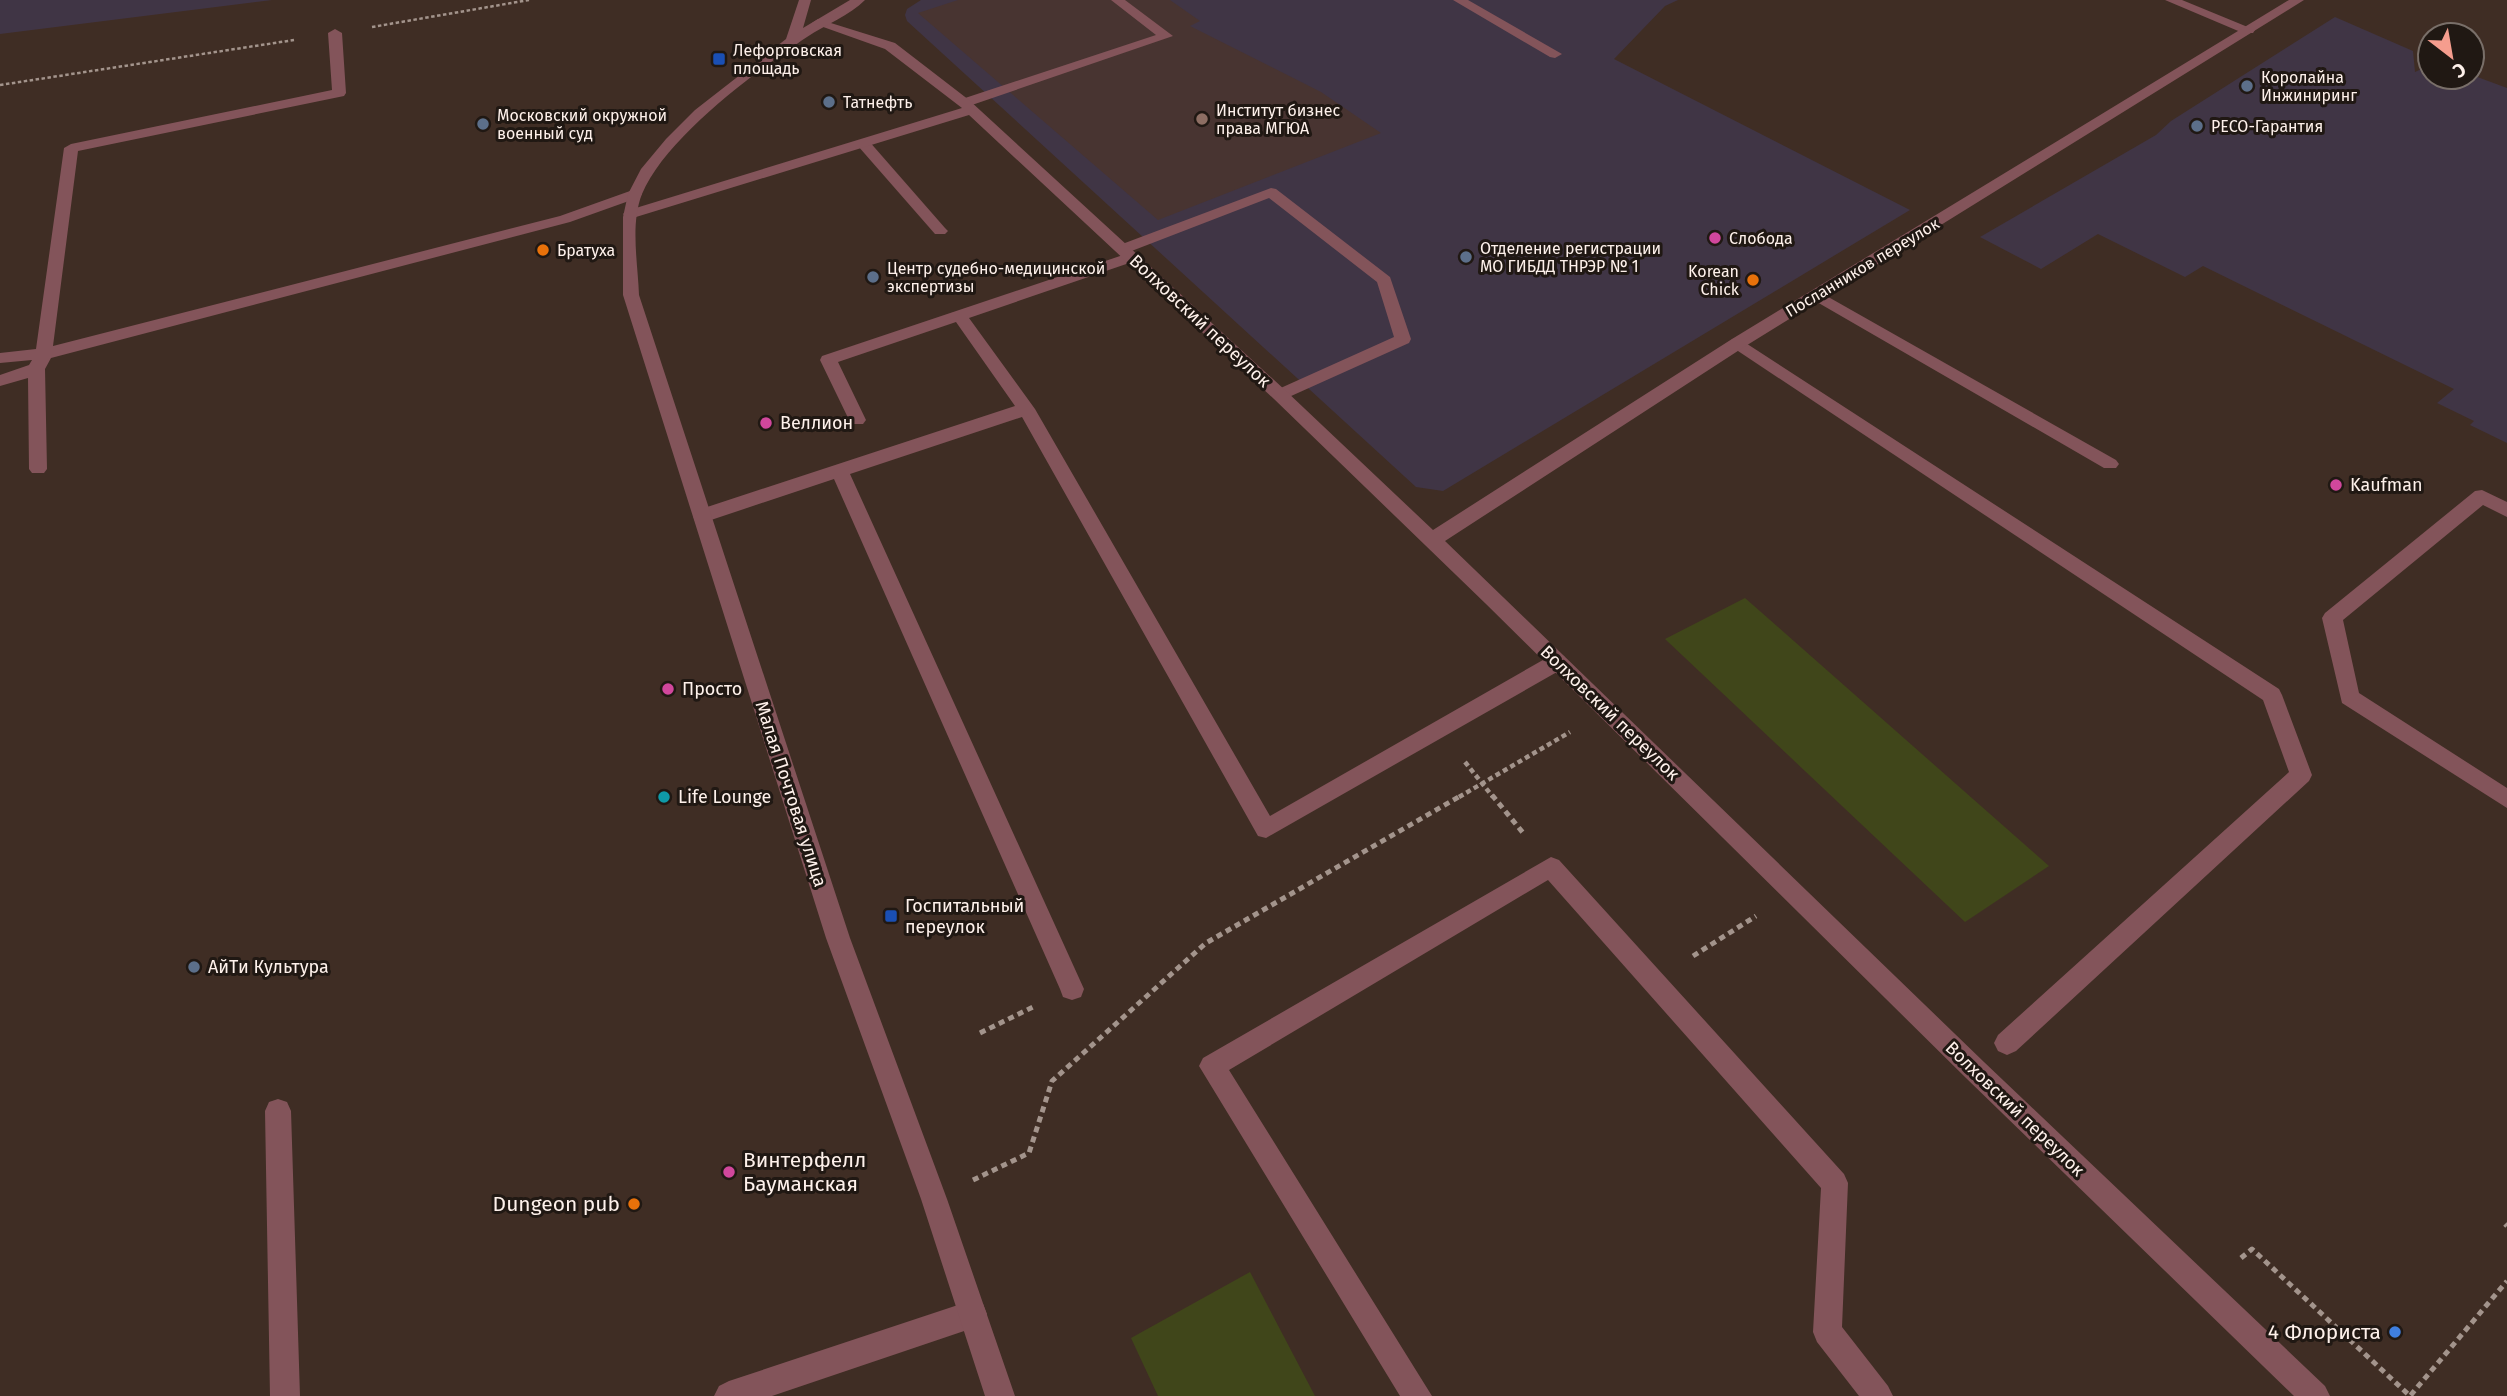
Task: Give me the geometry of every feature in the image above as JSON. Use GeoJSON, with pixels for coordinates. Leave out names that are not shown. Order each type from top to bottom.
{"type":"FeatureCollection","features":[{"type":"Feature","properties":{"kind":"street"},"geometry":{"type":"LineString","coordinates":[[792,41],[805,0]]}},
{"type":"Feature","properties":{"kind":"street","name":"Малая Почтовая улица"},"geometry":{"type":"LineString","coordinates":[[859,0],[792,41],[682,129],[648,169],[633,204],[631,295],[838,938],[934,1199],[1000,1396]]}},
{"type":"Feature","properties":{"kind":"street"},"geometry":{"type":"LineString","coordinates":[[0,381],[40,362],[565,219],[633,204],[863,143],[1166,36],[1117,0]]}},
{"type":"Feature","properties":{"kind":"street"},"geometry":{"type":"LineString","coordinates":[[1459,0],[1555,54]]}},
{"type":"Feature","properties":{"kind":"street"},"geometry":{"type":"LineString","coordinates":[[2171,0],[2248,30]]}},
{"type":"Feature","properties":{"kind":"street","name":"Посланников переулок"},"geometry":{"type":"LineString","coordinates":[[1431,541],[1738,343],[2298,0]]}},
{"type":"Feature","properties":{"kind":"street","name":"Волховский переулок"},"geometry":{"type":"LineString","coordinates":[[818,23],[890,46],[967,106],[1280,396],[2315,1396]]}},
{"type":"Feature","properties":{"kind":"street"},"geometry":{"type":"LineString","coordinates":[[38,469],[40,362],[71,148],[339,93],[335,33]]}},
{"type":"Feature","properties":{"kind":"street"},"geometry":{"type":"LineString","coordinates":[[863,143],[940,231]]}},
{"type":"Feature","properties":{"kind":"street"},"geometry":{"type":"LineString","coordinates":[[857,420],[828,360],[960,316],[1127,253],[1271,192],[1384,280],[1403,339],[1280,396]]}},
{"type":"Feature","properties":{"kind":"street"},"geometry":{"type":"LineString","coordinates":[[1816,295],[2110,464]]}},
{"type":"Feature","properties":{"kind":"street"},"geometry":{"type":"LineString","coordinates":[[960,316],[1026,409],[1266,829],[1557,662]]}},
{"type":"Feature","properties":{"kind":"street"},"geometry":{"type":"LineString","coordinates":[[1738,343],[2272,695],[2301,775],[2007,1043]]}},
{"type":"Feature","properties":{"kind":"street"},"geometry":{"type":"LineString","coordinates":[[0,358],[40,362]]}},
{"type":"Feature","properties":{"kind":"street"},"geometry":{"type":"LineString","coordinates":[[702,516],[1026,409]]}},
{"type":"Feature","properties":{"kind":"street"},"geometry":{"type":"LineString","coordinates":[[840,472],[1072,989]]}},
{"type":"Feature","properties":{"kind":"street"},"geometry":{"type":"LineString","coordinates":[[2507,510],[2482,496],[2332,618],[2349,697],[2507,799]]}},
{"type":"Feature","properties":{"kind":"street"},"geometry":{"type":"LineString","coordinates":[[1417,1396],[1212,1066],[1550,867],[1835,1183],[1826,1332],[1878,1396]]}},
{"type":"Feature","properties":{"kind":"street"},"geometry":{"type":"LineString","coordinates":[[278,1111],[285,1396]]}},
{"type":"Feature","properties":{"kind":"street"},"geometry":{"type":"LineString","coordinates":[[729,1396],[972,1314]]}},
{"type":"Feature","properties":{"kind":"path"},"geometry":{"type":"LineString","coordinates":[[0,85],[529,0]]}},
{"type":"Feature","properties":{"kind":"path"},"geometry":{"type":"LineString","coordinates":[[962,1185],[1029,1153],[1052,1081],[1206,943],[1607,711]]}},
{"type":"Feature","properties":{"kind":"path"},"geometry":{"type":"LineString","coordinates":[[1437,729],[1550,867]]}},
{"type":"Feature","properties":{"kind":"path"},"geometry":{"type":"LineString","coordinates":[[1653,981],[1794,892]]}},
{"type":"Feature","properties":{"kind":"path"},"geometry":{"type":"LineString","coordinates":[[980,1033],[1072,989]]}},
{"type":"Feature","properties":{"kind":"path"},"geometry":{"type":"LineString","coordinates":[[2238,1261],[2252,1249],[2410,1396],[2507,1281]]}},
{"type":"Feature","properties":{"kind":"shaded area"},"geometry":{"type":"Polygon","coordinates":[[[0,0],[272,0],[0,34],[0,0]]]}},
{"type":"Feature","properties":{"kind":"shaded area"},"geometry":{"type":"Polygon","coordinates":[[[921,0],[1678,0],[1665,6],[1614,59],[1910,210],[1443,491],[1416,487],[907,21],[907,9],[921,0]]]}},
{"type":"Feature","properties":{"kind":"shaded area","name":"Институт бизнес права МГЮА"},"geometry":{"type":"Polygon","coordinates":[[[958,0],[1170,0],[1200,21],[1190,26],[1321,92],[1381,133],[1158,220],[918,13],[958,0]]]}},
{"type":"Feature","properties":{"kind":"shaded area"},"geometry":{"type":"Polygon","coordinates":[[[2335,17],[2413,51],[2416,91],[2486,91],[2486,80],[2507,88],[2507,443],[2470,425],[2474,421],[2437,403],[2454,389],[2203,266],[2185,277],[2098,234],[2041,269],[1980,237],[2156,135],[2171,121],[2335,17]]]}},
{"type":"Feature","properties":{"kind":"green space"},"geometry":{"type":"Polygon","coordinates":[[[1745,598],[2049,866],[1965,922],[1665,639],[1745,598]]]}},
{"type":"Feature","properties":{"kind":"green space"},"geometry":{"type":"Polygon","coordinates":[[[1250,1272],[1315,1396],[1158,1396],[1131,1338],[1250,1272]]]}},
{"type":"Feature","properties":{"kind":"place","name":"Лефортовская площадь"},"geometry":{"type":"Point","coordinates":[719,59]}},
{"type":"Feature","properties":{"kind":"place","name":"Королайна Инжиниринг"},"geometry":{"type":"Point","coordinates":[2247,86]}},
{"type":"Feature","properties":{"kind":"place","name":"Татнефть"},"geometry":{"type":"Point","coordinates":[829,102]}},
{"type":"Feature","properties":{"kind":"place","name":"Институт бизнес права МГЮА"},"geometry":{"type":"Point","coordinates":[1202,119]}},
{"type":"Feature","properties":{"kind":"place","name":"Московский окружной военный суд"},"geometry":{"type":"Point","coordinates":[483,124]}},
{"type":"Feature","properties":{"kind":"place","name":"РЕСО-Гарантия"},"geometry":{"type":"Point","coordinates":[2197,126]}},
{"type":"Feature","properties":{"kind":"place","name":"Слобода"},"geometry":{"type":"Point","coordinates":[1715,238]}},
{"type":"Feature","properties":{"kind":"place","name":"Братуха"},"geometry":{"type":"Point","coordinates":[543,250]}},
{"type":"Feature","properties":{"kind":"place","name":"Отделение регистрации МО ГИБДД ТНРЭР № 1"},"geometry":{"type":"Point","coordinates":[1466,257]}},
{"type":"Feature","properties":{"kind":"place","name":"Центр судебно-медицинской экспертизы"},"geometry":{"type":"Point","coordinates":[873,277]}},
{"type":"Feature","properties":{"kind":"place","name":"Korean Chick"},"geometry":{"type":"Point","coordinates":[1753,280]}},
{"type":"Feature","properties":{"kind":"place","name":"Веллион"},"geometry":{"type":"Point","coordinates":[766,423]}},
{"type":"Feature","properties":{"kind":"place","name":"Kaufman"},"geometry":{"type":"Point","coordinates":[2336,485]}},
{"type":"Feature","properties":{"kind":"place","name":"Просто"},"geometry":{"type":"Point","coordinates":[668,689]}},
{"type":"Feature","properties":{"kind":"place","name":"Life Lounge"},"geometry":{"type":"Point","coordinates":[664,797]}},
{"type":"Feature","properties":{"kind":"place","name":"Госпитальный переулок"},"geometry":{"type":"Point","coordinates":[891,916]}},
{"type":"Feature","properties":{"kind":"place","name":"АйТи Культура"},"geometry":{"type":"Point","coordinates":[194,967]}},
{"type":"Feature","properties":{"kind":"place","name":"Винтерфелл Бауманская"},"geometry":{"type":"Point","coordinates":[729,1172]}},
{"type":"Feature","properties":{"kind":"place","name":"Dungeon pub"},"geometry":{"type":"Point","coordinates":[634,1204]}},
{"type":"Feature","properties":{"kind":"place","name":"4 Флориста"},"geometry":{"type":"Point","coordinates":[2395,1332]}}]}
